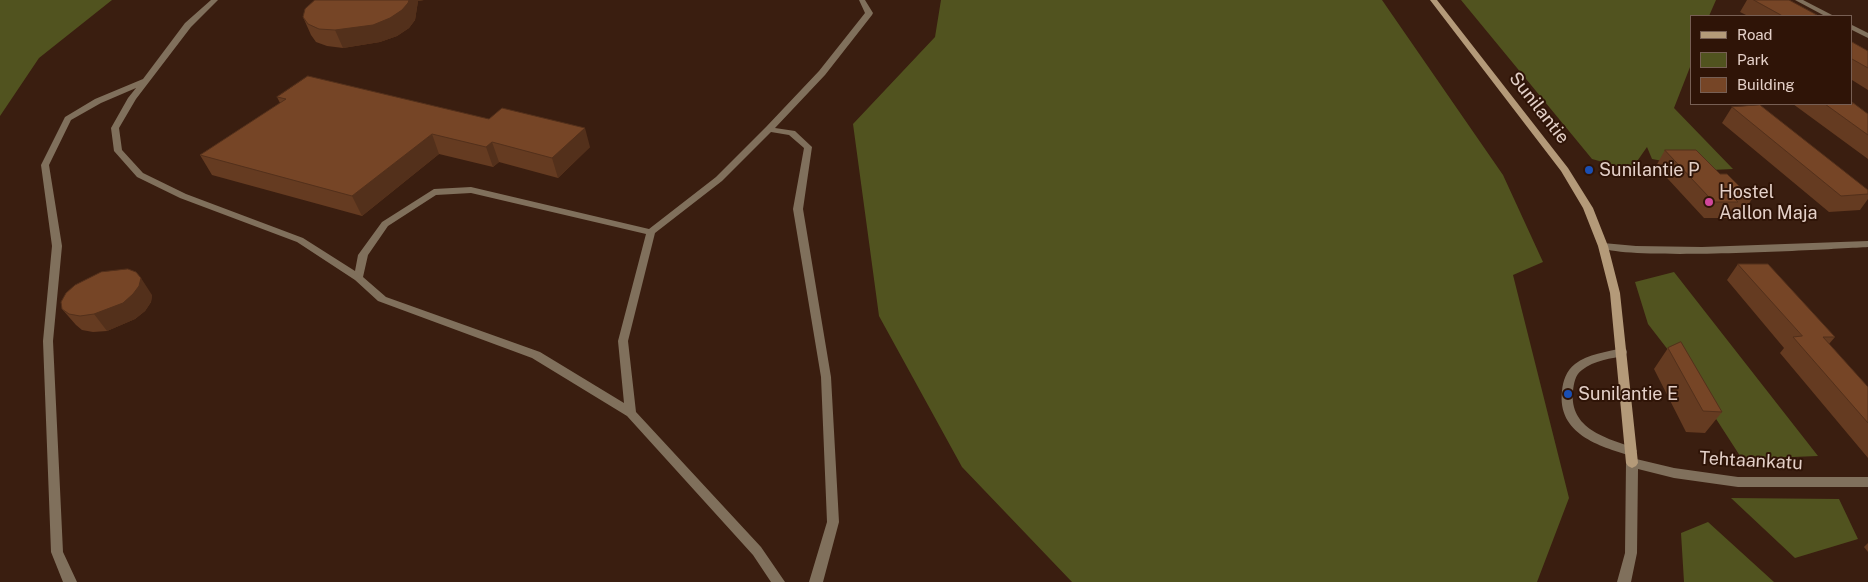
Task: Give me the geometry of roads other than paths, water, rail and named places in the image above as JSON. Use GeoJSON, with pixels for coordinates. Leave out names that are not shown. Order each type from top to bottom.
{"type":"FeatureCollection","features":[{"type":"Feature","properties":{"kind":"street"},"geometry":{"type":"LineString","coordinates":[[215,0],[188,25],[132,98],[115,128],[118,151],[140,175],[183,196],[300,240],[358,278],[382,299],[536,355],[631,413],[757,551],[778,582]]}},
{"type":"Feature","properties":{"kind":"street"},"geometry":{"type":"LineString","coordinates":[[631,413],[624,341],[651,232],[719,179],[822,73],[869,13],[862,0]]}},
{"type":"Feature","properties":{"kind":"street","name":"Sunilantie"},"geometry":{"type":"LineString","coordinates":[[1433,0],[1565,170],[1588,208],[1603,246],[1615,293],[1632,457]]}},
{"type":"Feature","properties":{"kind":"street"},"geometry":{"type":"LineString","coordinates":[[1798,0],[1828,15]]}},
{"type":"Feature","properties":{"kind":"street"},"geometry":{"type":"LineString","coordinates":[[1853,28],[1868,36]]}},
{"type":"Feature","properties":{"kind":"street"},"geometry":{"type":"LineString","coordinates":[[70,582],[57,552],[48,341],[57,246],[45,166],[68,119],[98,101],[146,81]]}},
{"type":"Feature","properties":{"kind":"street"},"geometry":{"type":"LineString","coordinates":[[769,129],[792,133],[808,147],[798,209],[826,377],[833,522],[816,582]]}},
{"type":"Feature","properties":{"kind":"street"},"geometry":{"type":"LineString","coordinates":[[358,278],[363,255],[385,224],[434,192],[471,190],[651,232]]}},
{"type":"Feature","properties":{"kind":"street"},"geometry":{"type":"LineString","coordinates":[[1603,246],[1714,250],[1868,244]]}},
{"type":"Feature","properties":{"kind":"street","name":"Tehtaankatu"},"geometry":{"type":"LineString","coordinates":[[1622,352],[1587,363],[1575,370],[1568,383],[1567,405],[1576,426],[1597,441],[1674,473],[1738,482],[1868,482]]}},
{"type":"Feature","properties":{"kind":"street"},"geometry":{"type":"LineString","coordinates":[[1624,582],[1631,553],[1632,457]]}},
{"type":"Feature","properties":{"kind":"place","name":"Sunilantie P"},"geometry":{"type":"Point","coordinates":[1589,170]}},
{"type":"Feature","properties":{"kind":"place","name":"Hostel Aallon Maja"},"geometry":{"type":"Point","coordinates":[1709,202]}},
{"type":"Feature","properties":{"kind":"place","name":"Sunilantie E"},"geometry":{"type":"Point","coordinates":[1568,394]}}]}
